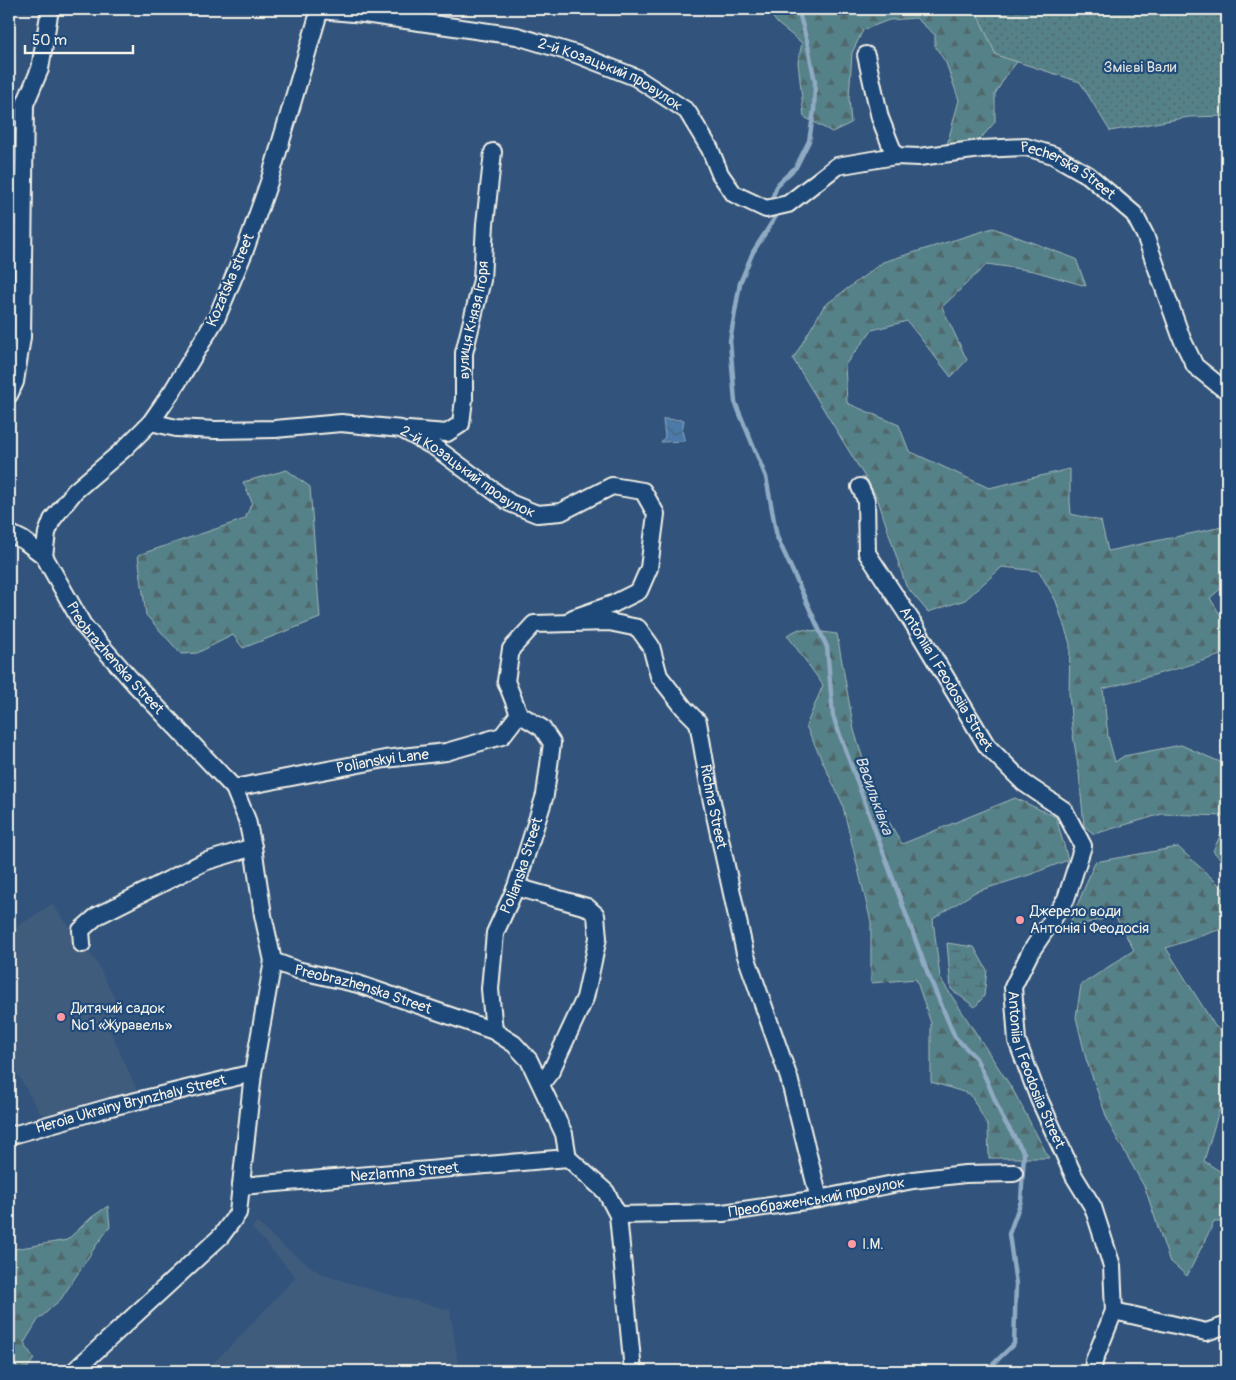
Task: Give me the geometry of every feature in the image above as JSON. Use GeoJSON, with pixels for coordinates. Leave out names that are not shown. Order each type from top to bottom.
{"type":"FeatureCollection","features":[{"type":"Feature","properties":{"kind":"street"},"geometry":{"type":"LineString","coordinates":[[9,394],[15,382],[22,337],[25,104],[40,69],[50,9]]}},
{"type":"Feature","properties":{"kind":"street","name":"2-й Козацький провулок"},"geometry":{"type":"LineString","coordinates":[[320,9],[517,36],[576,54],[636,77],[687,111],[710,149],[720,174],[734,194],[766,209],[788,204],[837,166],[895,156]]}},
{"type":"Feature","properties":{"kind":"street","name":"Kozatska street"},"geometry":{"type":"LineString","coordinates":[[44,556],[47,533],[52,520],[75,492],[124,449],[151,422],[173,390],[217,317],[245,250],[269,182],[320,9]]}},
{"type":"Feature","properties":{"kind":"street"},"geometry":{"type":"LineString","coordinates":[[866,55],[880,118],[895,156]]}},
{"type":"Feature","properties":{"kind":"street","name":"Pecherska Street"},"geometry":{"type":"LineString","coordinates":[[895,156],[919,156],[981,149],[1026,147],[1053,155],[1088,175],[1134,214],[1145,235],[1182,339],[1196,366],[1221,387],[1227,389]]}},
{"type":"Feature","properties":{"kind":"street","name":"вулиця Князя Ігоря"},"geometry":{"type":"LineString","coordinates":[[401,429],[447,433],[461,424],[464,399],[464,353],[482,280],[485,224],[493,152]]}},
{"type":"Feature","properties":{"kind":"street","name":"2-й Козацький провулок"},"geometry":{"type":"LineString","coordinates":[[151,422],[176,428],[216,430],[275,429],[341,423],[401,429],[436,448],[510,503],[537,514],[561,512],[612,486],[643,490],[656,514],[649,568],[639,591],[613,604],[555,624]]}},
{"type":"Feature","properties":{"kind":"street","name":"Antoniia I Feodosiia Street"},"geometry":{"type":"LineString","coordinates":[[860,487],[866,500],[867,553],[913,623],[987,746],[1024,783],[1064,810],[1083,846],[1066,899],[1030,954],[1013,987],[1017,1041],[1039,1099],[1074,1176],[1093,1206],[1112,1266],[1114,1311],[1094,1361],[1092,1371]]}},
{"type":"Feature","properties":{"kind":"street"},"geometry":{"type":"LineString","coordinates":[[9,533],[23,540],[44,556]]}},
{"type":"Feature","properties":{"kind":"street","name":"Preobrazhenska Street"},"geometry":{"type":"LineString","coordinates":[[44,556],[83,625],[134,683],[234,788],[247,820],[253,847],[262,915],[272,961],[297,970],[358,984],[494,1031],[514,1044],[529,1060],[541,1084],[564,1134],[568,1158]]}},
{"type":"Feature","properties":{"kind":"street","name":"Richna Street"},"geometry":{"type":"LineString","coordinates":[[519,714],[506,681],[511,649],[534,624],[610,622],[638,628],[651,646],[659,676],[684,708],[698,722],[711,796],[745,953],[789,1078],[819,1199]]}},
{"type":"Feature","properties":{"kind":"street","name":"Polianskyi Lane"},"geometry":{"type":"LineString","coordinates":[[234,788],[385,759],[446,752],[502,736],[519,714]]}},
{"type":"Feature","properties":{"kind":"street","name":"Polianska Street"},"geometry":{"type":"LineString","coordinates":[[494,1031],[490,989],[496,933],[516,887],[545,794],[552,743],[542,728],[519,714]]}},
{"type":"Feature","properties":{"kind":"street"},"geometry":{"type":"LineString","coordinates":[[82,944],[81,930],[97,916],[204,862],[253,847]]}},
{"type":"Feature","properties":{"kind":"street"},"geometry":{"type":"LineString","coordinates":[[516,887],[588,907],[596,915],[598,938],[585,998],[551,1071],[541,1084]]}},
{"type":"Feature","properties":{"kind":"street"},"geometry":{"type":"LineString","coordinates":[[74,1371],[220,1236],[238,1213],[253,1073],[272,961]]}},
{"type":"Feature","properties":{"kind":"street","name":"Heroia Ukrainy Brynzhaly Street"},"geometry":{"type":"LineString","coordinates":[[9,1136],[110,1107],[253,1073]]}},
{"type":"Feature","properties":{"kind":"street"},"geometry":{"type":"LineString","coordinates":[[568,1158],[606,1192],[618,1215],[633,1371]]}},
{"type":"Feature","properties":{"kind":"street","name":"Nezlamna Street"},"geometry":{"type":"LineString","coordinates":[[240,1186],[568,1158]]}},
{"type":"Feature","properties":{"kind":"street","name":"Преображенський провулок"},"geometry":{"type":"LineString","coordinates":[[618,1215],[723,1212],[819,1199],[913,1180],[965,1174],[1014,1172]]}},
{"type":"Feature","properties":{"kind":"street"},"geometry":{"type":"LineString","coordinates":[[1114,1311],[1206,1332],[1227,1325]]}},
{"type":"Feature","properties":{"kind":"shaded area","name":"Дитячий садок №1 «Журавель»"},"geometry":{"type":"Polygon","coordinates":[[[52,904],[97,963],[117,1004],[110,1030],[139,1095],[50,1118],[39,1112],[9,1058],[9,932],[52,904]]]}},
{"type":"Feature","properties":{"kind":"shaded area"},"geometry":{"type":"Polygon","coordinates":[[[256,1222],[284,1247],[321,1274],[383,1293],[450,1310],[459,1371],[204,1371],[229,1348],[296,1277],[252,1228],[256,1222]]]}},
{"type":"Feature","properties":{"kind":"green space"},"geometry":{"type":"Polygon","coordinates":[[[766,9],[998,9],[1034,42],[1007,74],[995,94],[995,122],[969,152],[947,145],[959,100],[946,63],[935,46],[935,35],[916,18],[889,20],[863,30],[852,53],[849,98],[851,123],[832,132],[804,117],[798,62],[802,43],[778,24],[766,9]]]}},
{"type":"Feature","properties":{"kind":"green space","name":"Змієві Вали"},"geometry":{"type":"Polygon","coordinates":[[[971,9],[1227,9],[1227,116],[1189,117],[1110,131],[1080,82],[996,55],[976,11],[971,9]]]}},
{"type":"Feature","properties":{"kind":"green space"},"geometry":{"type":"Polygon","coordinates":[[[993,228],[1076,259],[1086,286],[1034,271],[987,264],[942,307],[967,360],[951,377],[907,321],[872,330],[845,365],[847,403],[899,425],[909,451],[989,488],[1070,469],[1071,514],[1101,521],[1108,551],[1227,526],[1227,583],[1210,598],[1224,621],[1227,621],[1227,653],[1103,689],[1108,736],[1115,762],[1124,756],[1181,745],[1227,765],[1227,816],[1162,814],[1094,834],[1084,826],[1069,693],[1070,644],[1056,601],[1039,571],[1002,567],[965,600],[928,612],[906,586],[877,497],[793,359],[824,306],[883,262],[993,228]]]}},
{"type":"Feature","properties":{"kind":"green space"},"geometry":{"type":"Polygon","coordinates":[[[287,470],[310,487],[320,618],[243,648],[233,635],[197,653],[181,654],[146,615],[138,555],[245,519],[252,502],[243,482],[287,470]]]}},
{"type":"Feature","properties":{"kind":"green space"},"geometry":{"type":"Polygon","coordinates":[[[799,629],[837,634],[854,730],[875,798],[902,844],[1015,798],[1056,817],[1068,860],[975,892],[933,919],[940,978],[1013,1090],[1049,1158],[989,1158],[988,1126],[970,1094],[931,1082],[931,1023],[916,979],[871,983],[871,922],[842,803],[806,726],[823,685],[787,635],[799,629]]]}},
{"type":"Feature","properties":{"kind":"green space"},"geometry":{"type":"Polygon","coordinates":[[[1222,832],[1227,833],[1227,866],[1213,851],[1222,832]]]}},
{"type":"Feature","properties":{"kind":"green space"},"geometry":{"type":"Polygon","coordinates":[[[1178,847],[1227,892],[1227,927],[1166,948],[1215,1026],[1227,1036],[1227,1089],[1204,1161],[1221,1172],[1227,1163],[1227,1222],[1214,1222],[1187,1276],[1169,1260],[1145,1188],[1109,1124],[1086,1059],[1076,1017],[1081,985],[1134,950],[1115,916],[1068,928],[1095,862],[1178,847]]]}},
{"type":"Feature","properties":{"kind":"green space"},"geometry":{"type":"Polygon","coordinates":[[[947,943],[974,947],[987,970],[984,996],[975,1007],[951,989],[947,943]]]}},
{"type":"Feature","properties":{"kind":"green space"},"geometry":{"type":"Polygon","coordinates":[[[108,1206],[110,1227],[61,1299],[38,1320],[24,1343],[34,1359],[25,1371],[9,1371],[9,1250],[67,1240],[92,1217],[108,1206]]]}},
{"type":"Feature","properties":{"kind":"water"},"geometry":{"type":"Polygon","coordinates":[[[663,419],[684,420],[682,431],[685,441],[661,442],[665,437],[663,419]]]}},
{"type":"Feature","properties":{"kind":"waterway","name":"Васильківка"},"geometry":{"type":"LineString","coordinates":[[773,196],[778,184],[796,167],[809,141],[814,110],[815,82],[807,41],[798,9]]}},
{"type":"Feature","properties":{"kind":"waterway","name":"Васильківка"},"geometry":{"type":"LineString","coordinates":[[778,213],[753,252],[740,283],[730,341],[735,402],[766,477],[777,537],[827,647],[833,716],[928,974],[955,1037],[976,1058],[1002,1117],[1024,1153],[1021,1201],[1009,1234],[1016,1284],[1014,1344],[989,1368],[989,1371]]}},
{"type":"Feature","properties":{"kind":"place","name":"Джерело води Антонія і Феодосія"},"geometry":{"type":"Point","coordinates":[1020,920]}},
{"type":"Feature","properties":{"kind":"place","name":"Дитячий садок №1 «Журавель»"},"geometry":{"type":"Point","coordinates":[61,1017]}},
{"type":"Feature","properties":{"kind":"place","name":"І.М."},"geometry":{"type":"Point","coordinates":[852,1244]}}]}
